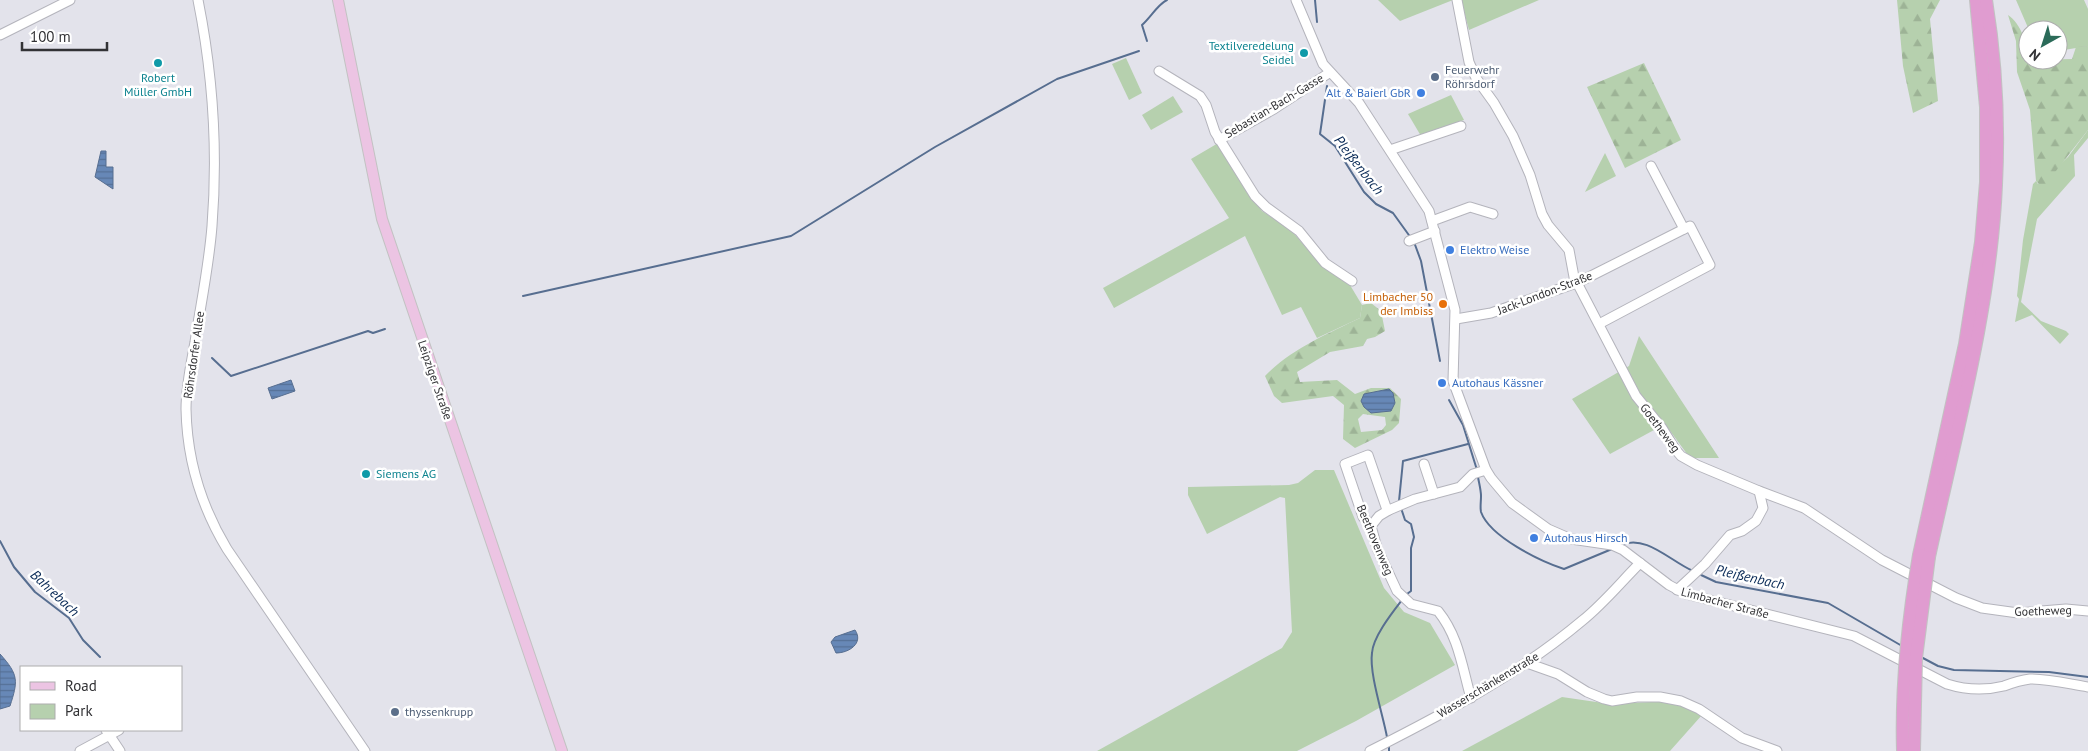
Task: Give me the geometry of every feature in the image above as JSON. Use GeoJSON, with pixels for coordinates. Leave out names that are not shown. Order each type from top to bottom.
{"type":"FeatureCollection","features":[{"type":"Feature","properties":{"kind":"highway"},"geometry":{"type":"LineString","coordinates":[[1914,751],[1916,658],[1924,556],[1965,344],[1981,242],[1986,182],[1986,108],[1976,0]]}},
{"type":"Feature","properties":{"kind":"highway"},"geometry":{"type":"LineString","coordinates":[[1903,751],[1904,664],[1908,622],[1975,346],[1991,244],[1996,185],[1997,107],[1986,0]]}},
{"type":"Feature","properties":{"kind":"main road","name":"Leipziger Straße"},"geometry":{"type":"LineString","coordinates":[[338,0],[382,219],[562,751]]}},
{"type":"Feature","properties":{"kind":"street"},"geometry":{"type":"LineString","coordinates":[[0,35],[70,0]]}},
{"type":"Feature","properties":{"kind":"street","name":"Röhrsdorfer Allee"},"geometry":{"type":"LineString","coordinates":[[198,0],[213,91],[215,187],[208,266],[187,391],[186,414],[191,457],[203,501],[220,537],[365,751]]}},
{"type":"Feature","properties":{"kind":"street","name":"Limbacher Straße"},"geometry":{"type":"LineString","coordinates":[[1296,0],[1317,54],[1329,72],[1360,103],[1425,204],[1435,231],[1453,298],[1456,320],[1453,381],[1480,472],[1508,498],[1548,529],[1571,539],[1612,545],[1623,550],[1677,590],[1706,600],[1854,636],[1939,681],[1962,688],[1978,690],[2029,679],[2088,687]]}},
{"type":"Feature","properties":{"kind":"street","name":"Goetheweg"},"geometry":{"type":"LineString","coordinates":[[1457,0],[1469,62],[1476,78],[1494,103],[1513,136],[1530,175],[1542,214],[1548,225],[1569,250],[1574,277],[1579,282],[1636,396],[1662,428],[1681,456],[1697,465],[1804,508],[1882,560],[1956,598],[1982,608],[2018,612],[2066,609],[2088,611]]}},
{"type":"Feature","properties":{"kind":"street"},"geometry":{"type":"LineString","coordinates":[[1159,71],[1200,96],[1206,105],[1219,140],[1255,196],[1266,207],[1299,231],[1324,263],[1352,281]]}},
{"type":"Feature","properties":{"kind":"street","name":"Sebastian-Bach-Gasse"},"geometry":{"type":"LineString","coordinates":[[1219,140],[1274,109],[1329,72]]}},
{"type":"Feature","properties":{"kind":"street"},"geometry":{"type":"LineString","coordinates":[[1390,150],[1461,126]]}},
{"type":"Feature","properties":{"kind":"street"},"geometry":{"type":"LineString","coordinates":[[1600,324],[1710,265],[1690,226],[1684,229],[1652,166]]}},
{"type":"Feature","properties":{"kind":"street"},"geometry":{"type":"LineString","coordinates":[[1432,221],[1470,207],[1493,214]]}},
{"type":"Feature","properties":{"kind":"street","name":"Jack-London-Straße"},"geometry":{"type":"LineString","coordinates":[[1456,320],[1490,313],[1579,282],[1684,229]]}},
{"type":"Feature","properties":{"kind":"street"},"geometry":{"type":"LineString","coordinates":[[1412,239],[1435,231]]}},
{"type":"Feature","properties":{"kind":"street","name":"Beethovenweg"},"geometry":{"type":"LineString","coordinates":[[1389,510],[1386,507],[1368,455],[1345,464],[1363,517],[1371,526],[1377,548],[1397,591],[1411,604],[1438,611],[1454,634],[1470,698]]}},
{"type":"Feature","properties":{"kind":"street"},"geometry":{"type":"LineString","coordinates":[[1424,464],[1434,494]]}},
{"type":"Feature","properties":{"kind":"street"},"geometry":{"type":"LineString","coordinates":[[1371,526],[1379,516],[1389,510],[1460,487],[1480,472]]}},
{"type":"Feature","properties":{"kind":"street"},"geometry":{"type":"LineString","coordinates":[[1677,590],[1690,579],[1730,535],[1742,532],[1756,521],[1763,508],[1759,491]]}},
{"type":"Feature","properties":{"kind":"street","name":"Wasserschänkenstraße"},"geometry":{"type":"LineString","coordinates":[[1370,751],[1470,698],[1527,663],[1585,618],[1640,563]]}},
{"type":"Feature","properties":{"kind":"street"},"geometry":{"type":"LineString","coordinates":[[1527,663],[1558,674],[1586,692],[1612,701],[1637,697],[1660,697],[1681,701],[1699,709],[1742,738],[1778,751]]}},
{"type":"Feature","properties":{"kind":"street"},"geometry":{"type":"LineString","coordinates":[[80,751],[107,733],[120,751]]}},
{"type":"Feature","properties":{"kind":"green space"},"geometry":{"type":"Polygon","coordinates":[[[1378,0],[1453,0],[1400,21],[1378,0]]]}},
{"type":"Feature","properties":{"kind":"green space"},"geometry":{"type":"Polygon","coordinates":[[[1461,0],[1539,0],[1469,30],[1461,0]]]}},
{"type":"Feature","properties":{"kind":"green space"},"geometry":{"type":"Polygon","coordinates":[[[1897,0],[1940,0],[1930,19],[1938,101],[1913,113],[1903,66],[1897,0]]]}},
{"type":"Feature","properties":{"kind":"green space"},"geometry":{"type":"Polygon","coordinates":[[[2016,0],[2084,0],[2088,9],[2088,46],[2068,49],[2068,20],[2025,20],[2016,0]]]}},
{"type":"Feature","properties":{"kind":"green space"},"geometry":{"type":"Polygon","coordinates":[[[2008,15],[2018,25],[2018,70],[2068,70],[2068,59],[2072,59],[2076,47],[2088,46],[2088,130],[2045,185],[2041,186],[2036,181],[2030,110],[2017,72],[2016,41],[2008,15]]]}},
{"type":"Feature","properties":{"kind":"green space"},"geometry":{"type":"Polygon","coordinates":[[[1126,58],[1142,93],[1129,100],[1112,64],[1126,58]]]}},
{"type":"Feature","properties":{"kind":"green space"},"geometry":{"type":"Polygon","coordinates":[[[1644,63],[1681,140],[1625,168],[1587,87],[1644,63]]]}},
{"type":"Feature","properties":{"kind":"green space"},"geometry":{"type":"Polygon","coordinates":[[[1451,95],[1464,120],[1421,136],[1408,114],[1451,95]]]}},
{"type":"Feature","properties":{"kind":"green space"},"geometry":{"type":"Polygon","coordinates":[[[1173,96],[1183,112],[1151,130],[1142,115],[1173,96]]]}},
{"type":"Feature","properties":{"kind":"green space"},"geometry":{"type":"Polygon","coordinates":[[[2088,130],[2088,138],[2074,155],[2075,176],[2037,219],[2021,302],[2041,321],[2069,334],[2060,344],[2032,315],[2015,322],[2019,299],[2017,296],[2023,240],[2033,184],[2036,181],[2038,184],[2068,157],[2088,130]]]}},
{"type":"Feature","properties":{"kind":"green space"},"geometry":{"type":"Polygon","coordinates":[[[1220,142],[1237,175],[1262,211],[1291,230],[1320,264],[1350,285],[1362,305],[1360,318],[1317,338],[1301,307],[1282,315],[1245,236],[1114,308],[1103,288],[1229,218],[1191,159],[1220,142]]]}},
{"type":"Feature","properties":{"kind":"green space"},"geometry":{"type":"Polygon","coordinates":[[[1605,153],[1616,176],[1585,192],[1605,153]]]}},
{"type":"Feature","properties":{"kind":"green space"},"geometry":{"type":"Polygon","coordinates":[[[1371,303],[1381,311],[1385,331],[1367,339],[1363,346],[1330,352],[1297,372],[1300,382],[1337,380],[1355,394],[1371,388],[1390,388],[1401,399],[1399,423],[1392,430],[1355,448],[1343,439],[1344,405],[1333,396],[1282,403],[1274,396],[1265,376],[1275,366],[1298,350],[1360,318],[1362,305],[1371,303]],[[1363,414],[1358,419],[1361,432],[1382,430],[1386,425],[1385,417],[1363,414]]]}},
{"type":"Feature","properties":{"kind":"green space"},"geometry":{"type":"Polygon","coordinates":[[[1639,336],[1719,458],[1690,458],[1665,424],[1610,454],[1572,399],[1629,366],[1639,336]]]}},
{"type":"Feature","properties":{"kind":"green space"},"geometry":{"type":"Polygon","coordinates":[[[1315,470],[1334,470],[1384,588],[1404,612],[1430,623],[1455,665],[1356,721],[1297,751],[1097,751],[1282,648],[1292,632],[1285,498],[1280,497],[1207,534],[1188,495],[1188,487],[1289,485],[1298,483],[1315,470]]]}},
{"type":"Feature","properties":{"kind":"green space"},"geometry":{"type":"Polygon","coordinates":[[[1562,697],[1610,704],[1672,701],[1702,715],[1670,751],[1462,751],[1562,697]]]}},
{"type":"Feature","properties":{"kind":"water"},"geometry":{"type":"Polygon","coordinates":[[[101,151],[106,151],[106,167],[113,167],[113,189],[95,177],[101,151]]]}},
{"type":"Feature","properties":{"kind":"water"},"geometry":{"type":"Polygon","coordinates":[[[291,380],[295,391],[272,399],[268,388],[291,380]]]}},
{"type":"Feature","properties":{"kind":"water"},"geometry":{"type":"Polygon","coordinates":[[[1389,389],[1393,393],[1395,403],[1391,411],[1371,413],[1364,407],[1361,401],[1364,394],[1389,389]]]}},
{"type":"Feature","properties":{"kind":"water"},"geometry":{"type":"Polygon","coordinates":[[[855,630],[858,639],[854,646],[841,653],[836,653],[831,642],[835,637],[855,630]]]}},
{"type":"Feature","properties":{"kind":"water"},"geometry":{"type":"Polygon","coordinates":[[[0,654],[14,673],[15,684],[10,706],[0,709],[0,654]]]}},
{"type":"Feature","properties":{"kind":"waterway"},"geometry":{"type":"LineString","coordinates":[[1147,41],[1142,25],[1167,0]]}},
{"type":"Feature","properties":{"kind":"waterway","name":"Pleißenbach"},"geometry":{"type":"LineString","coordinates":[[1315,0],[1317,22]]}},
{"type":"Feature","properties":{"kind":"waterway"},"geometry":{"type":"LineString","coordinates":[[523,296],[791,236],[935,147],[1057,79],[1139,51]]}},
{"type":"Feature","properties":{"kind":"waterway","name":"Pleißenbach"},"geometry":{"type":"LineString","coordinates":[[1327,86],[1320,134],[1335,146],[1364,192],[1376,204],[1393,213],[1411,238]]}},
{"type":"Feature","properties":{"kind":"waterway","name":"Pleißenbach"},"geometry":{"type":"LineString","coordinates":[[1414,242],[1421,261],[1440,361]]}},
{"type":"Feature","properties":{"kind":"waterway"},"geometry":{"type":"LineString","coordinates":[[212,358],[231,376],[368,331],[373,333],[385,329]]}},
{"type":"Feature","properties":{"kind":"waterway","name":"Pleißenbach"},"geometry":{"type":"LineString","coordinates":[[1449,400],[1463,425],[1477,470]]}},
{"type":"Feature","properties":{"kind":"waterway"},"geometry":{"type":"LineString","coordinates":[[1399,501],[1403,461],[1468,444]]}},
{"type":"Feature","properties":{"kind":"waterway","name":"Pleißenbach"},"geometry":{"type":"LineString","coordinates":[[1478,477],[1481,494],[1481,512],[1486,521],[1505,539],[1530,554],[1564,569],[1612,549]]}},
{"type":"Feature","properties":{"kind":"waterway"},"geometry":{"type":"LineString","coordinates":[[1401,508],[1405,520],[1411,524],[1414,537],[1411,548],[1411,591],[1407,594]]}},
{"type":"Feature","properties":{"kind":"waterway","name":"Bahrebach"},"geometry":{"type":"LineString","coordinates":[[0,541],[14,567],[35,592],[69,618],[83,640],[100,657]]}},
{"type":"Feature","properties":{"kind":"waterway","name":"Pleißenbach"},"geometry":{"type":"LineString","coordinates":[[1621,545],[1640,543],[1649,546],[1693,571]]}},
{"type":"Feature","properties":{"kind":"waterway","name":"Pleißenbach"},"geometry":{"type":"LineString","coordinates":[[1699,574],[1716,582],[1828,603],[1902,646]]}},
{"type":"Feature","properties":{"kind":"waterway"},"geometry":{"type":"LineString","coordinates":[[1387,737],[1374,683],[1372,653],[1379,633],[1402,600]]}},
{"type":"Feature","properties":{"kind":"waterway","name":"Pleißenbach"},"geometry":{"type":"LineString","coordinates":[[1921,657],[1938,666],[1954,670],[2049,672],[2088,677]]}},
{"type":"Feature","properties":{"kind":"place","name":"Textilveredelung Seidel"},"geometry":{"type":"Point","coordinates":[1304,53]}},
{"type":"Feature","properties":{"kind":"place","name":"Robert Müller GmbH"},"geometry":{"type":"Point","coordinates":[158,63]}},
{"type":"Feature","properties":{"kind":"place","name":"Feuerwehr Röhrsdorf"},"geometry":{"type":"Point","coordinates":[1435,77]}},
{"type":"Feature","properties":{"kind":"place","name":"Alt & Baierl GbR"},"geometry":{"type":"Point","coordinates":[1421,93]}},
{"type":"Feature","properties":{"kind":"place","name":"Elektro Weise"},"geometry":{"type":"Point","coordinates":[1450,250]}},
{"type":"Feature","properties":{"kind":"place","name":"Limbacher 50 der Imbiss"},"geometry":{"type":"Point","coordinates":[1443,304]}},
{"type":"Feature","properties":{"kind":"place","name":"Autohaus Kässner"},"geometry":{"type":"Point","coordinates":[1442,383]}},
{"type":"Feature","properties":{"kind":"place","name":"Siemens AG"},"geometry":{"type":"Point","coordinates":[366,474]}},
{"type":"Feature","properties":{"kind":"place","name":"Autohaus Hirsch"},"geometry":{"type":"Point","coordinates":[1534,538]}},
{"type":"Feature","properties":{"kind":"place","name":"thyssenkrupp"},"geometry":{"type":"Point","coordinates":[395,712]}}]}
